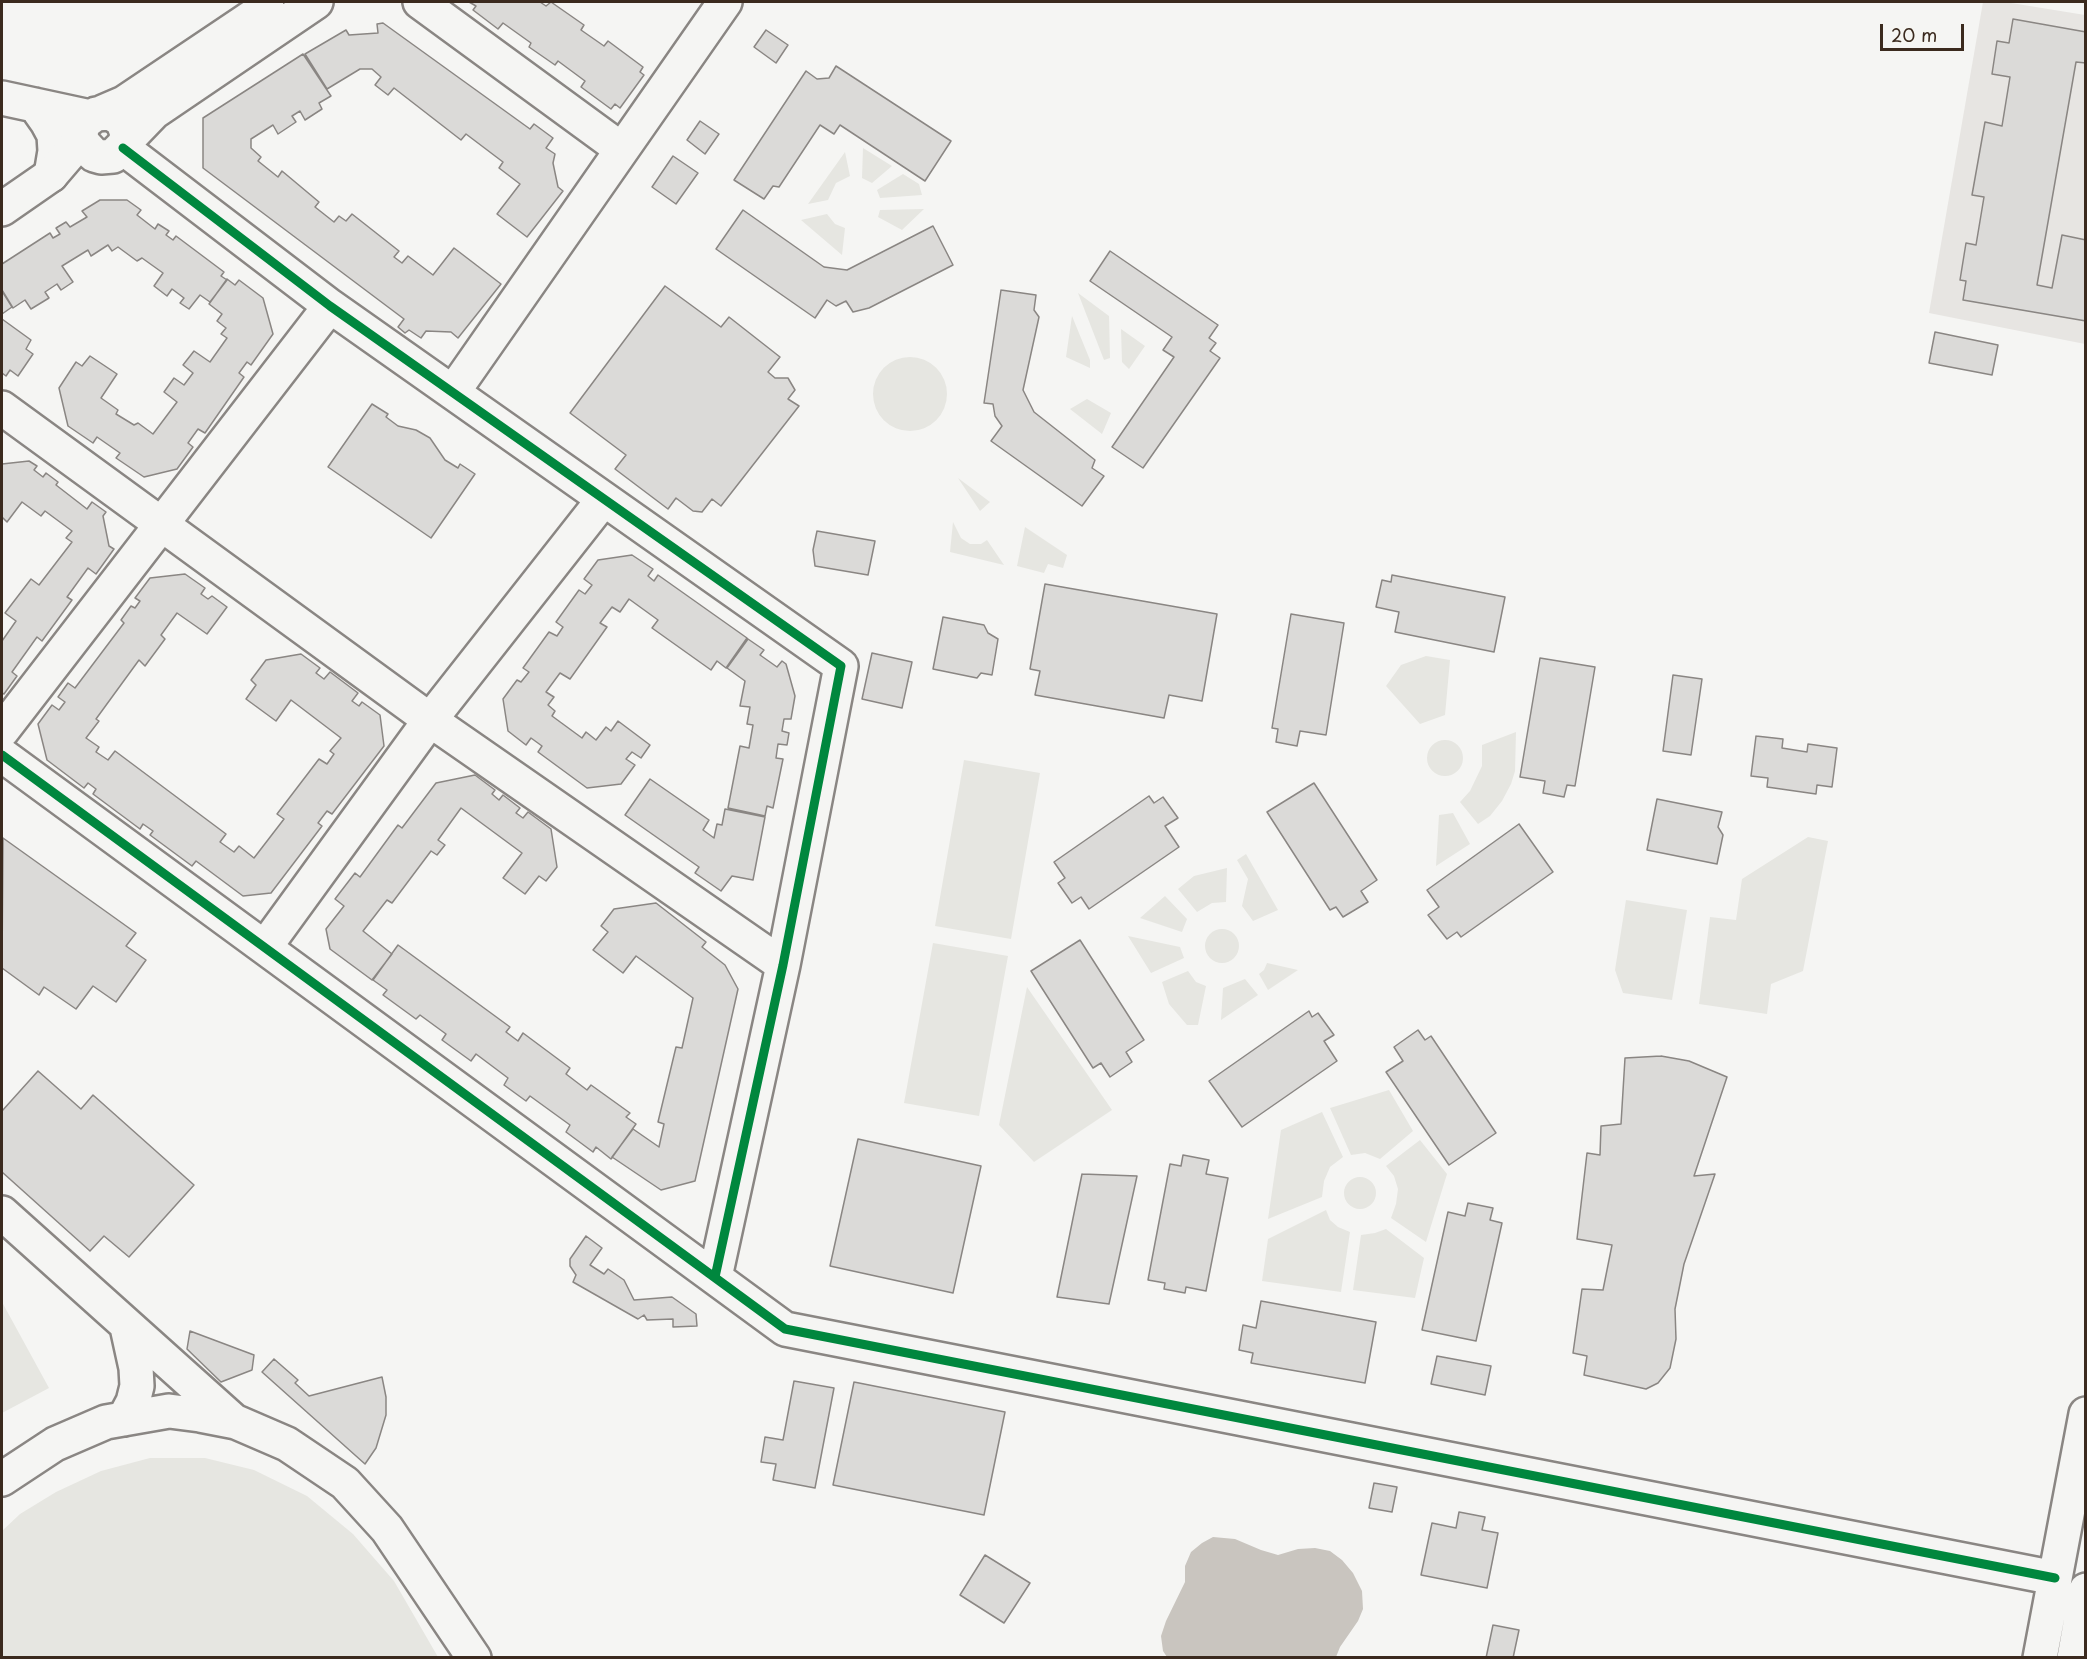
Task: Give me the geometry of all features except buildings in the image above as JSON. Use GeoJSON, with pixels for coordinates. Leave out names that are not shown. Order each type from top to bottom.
{"type":"FeatureCollection","features":[{"type":"Feature","properties":{"kind":"main road"},"geometry":{"type":"LineString","coordinates":[[51,175],[75,147],[92,119],[124,103],[276,2]]}},
{"type":"Feature","properties":{"kind":"main road"},"geometry":{"type":"LineString","coordinates":[[2,209],[51,175],[117,148],[154,112],[316,2]]}},
{"type":"Feature","properties":{"kind":"main road"},"geometry":{"type":"LineString","coordinates":[[420,2],[621,149]]}},
{"type":"Feature","properties":{"kind":"main road"},"geometry":{"type":"LineString","coordinates":[[453,392],[725,2]]}},
{"type":"Feature","properties":{"kind":"main road"},"geometry":{"type":"LineString","coordinates":[[2,98],[92,119],[116,115],[126,126],[117,148]]}},
{"type":"Feature","properties":{"kind":"main road"},"geometry":{"type":"LineString","coordinates":[[35,105],[54,135],[55,151],[51,175]]}},
{"type":"Feature","properties":{"kind":"main road"},"geometry":{"type":"LineString","coordinates":[[152,171],[144,139],[145,126],[154,112]]}},
{"type":"Feature","properties":{"kind":"main road"},"geometry":{"type":"LineString","coordinates":[[117,148],[152,171],[330,306],[841,666],[783,965],[716,1277]]}},
{"type":"Feature","properties":{"kind":"main road"},"geometry":{"type":"LineString","coordinates":[[2,731],[330,306]]}},
{"type":"Feature","properties":{"kind":"main road"},"geometry":{"type":"LineString","coordinates":[[2,408],[430,720],[783,965]]}},
{"type":"Feature","properties":{"kind":"main road"},"geometry":{"type":"LineString","coordinates":[[265,947],[430,720],[603,500]]}},
{"type":"Feature","properties":{"kind":"main road"},"geometry":{"type":"LineString","coordinates":[[2,755],[785,1329],[2055,1578]]}},
{"type":"Feature","properties":{"kind":"main road"},"geometry":{"type":"LineString","coordinates":[[2,1213],[236,1422]]}},
{"type":"Feature","properties":{"kind":"main road"},"geometry":{"type":"LineString","coordinates":[[124,1419],[133,1402],[137,1386],[136,1368],[127,1327]]}},
{"type":"Feature","properties":{"kind":"main road"},"geometry":{"type":"LineString","coordinates":[[2,1479],[55,1444],[106,1422],[169,1411],[236,1422],[287,1444],[345,1483],[387,1529],[474,1658]]}},
{"type":"Feature","properties":{"kind":"main road"},"geometry":{"type":"LineString","coordinates":[[2040,1658],[2085,1414]]}},
{"type":"Feature","properties":{"kind":"main road"},"geometry":{"type":"LineString","coordinates":[[2074,1658],[2085,1592]]}},
{"type":"Feature","properties":{"kind":"shaded area"},"geometry":{"type":"Polygon","coordinates":[[[1983,2],[2005,2],[2085,15],[2085,344],[1929,313],[1983,2]]]}},
{"type":"Feature","properties":{"kind":"shaded area"},"geometry":{"type":"Polygon","coordinates":[[[863,148],[892,166],[872,183],[862,178],[863,148]]]}},
{"type":"Feature","properties":{"kind":"shaded area"},"geometry":{"type":"Polygon","coordinates":[[[845,152],[850,176],[836,183],[828,200],[808,204],[845,152]]]}},
{"type":"Feature","properties":{"kind":"shaded area"},"geometry":{"type":"Polygon","coordinates":[[[903,174],[919,184],[922,195],[880,198],[877,190],[903,174]]]}},
{"type":"Feature","properties":{"kind":"shaded area"},"geometry":{"type":"Polygon","coordinates":[[[924,209],[902,230],[878,217],[880,210],[924,209]]]}},
{"type":"Feature","properties":{"kind":"shaded area"},"geometry":{"type":"Polygon","coordinates":[[[827,214],[835,224],[845,228],[842,255],[801,220],[827,214]]]}},
{"type":"Feature","properties":{"kind":"shaded area"},"geometry":{"type":"Polygon","coordinates":[[[1078,293],[1109,316],[1110,358],[1104,360],[1078,293]]]}},
{"type":"Feature","properties":{"kind":"shaded area"},"geometry":{"type":"Polygon","coordinates":[[[1072,316],[1090,360],[1090,368],[1066,357],[1072,316]]]}},
{"type":"Feature","properties":{"kind":"shaded area"},"geometry":{"type":"Polygon","coordinates":[[[1121,329],[1145,346],[1129,369],[1122,362],[1121,329]]]}},
{"type":"Feature","properties":{"kind":"shaded area"},"geometry":{"type":"Polygon","coordinates":[[[910,357],[931,363],[941,373],[947,394],[941,415],[931,425],[910,431],[889,425],[879,415],[873,394],[879,373],[889,363],[910,357]]]}},
{"type":"Feature","properties":{"kind":"shaded area"},"geometry":{"type":"Polygon","coordinates":[[[1087,399],[1111,413],[1102,434],[1070,409],[1087,399]]]}},
{"type":"Feature","properties":{"kind":"shaded area"},"geometry":{"type":"Polygon","coordinates":[[[958,478],[990,502],[980,511],[958,478]]]}},
{"type":"Feature","properties":{"kind":"shaded area"},"geometry":{"type":"Polygon","coordinates":[[[953,522],[961,538],[970,544],[981,544],[987,540],[1004,565],[950,552],[953,522]]]}},
{"type":"Feature","properties":{"kind":"shaded area"},"geometry":{"type":"Polygon","coordinates":[[[1025,527],[1067,555],[1063,568],[1048,564],[1044,573],[1017,566],[1025,527]]]}},
{"type":"Feature","properties":{"kind":"shaded area"},"geometry":{"type":"Polygon","coordinates":[[[1426,656],[1450,660],[1445,715],[1420,724],[1386,686],[1401,665],[1426,656]]]}},
{"type":"Feature","properties":{"kind":"shaded area"},"geometry":{"type":"Polygon","coordinates":[[[1516,732],[1515,771],[1511,784],[1502,801],[1490,816],[1478,824],[1460,802],[1470,791],[1482,766],[1482,745],[1516,732]]]}},
{"type":"Feature","properties":{"kind":"shaded area"},"geometry":{"type":"Polygon","coordinates":[[[1445,740],[1458,745],[1463,758],[1458,771],[1445,776],[1432,771],[1427,758],[1432,745],[1445,740]]]}},
{"type":"Feature","properties":{"kind":"shaded area"},"geometry":{"type":"Polygon","coordinates":[[[964,760],[1040,773],[1011,939],[935,926],[964,760]]]}},
{"type":"Feature","properties":{"kind":"shaded area"},"geometry":{"type":"Polygon","coordinates":[[[1453,813],[1470,844],[1436,866],[1439,815],[1453,813]]]}},
{"type":"Feature","properties":{"kind":"shaded area"},"geometry":{"type":"Polygon","coordinates":[[[1808,837],[1828,841],[1803,971],[1771,984],[1767,1014],[1699,1004],[1710,917],[1736,920],[1742,879],[1808,837]]]}},
{"type":"Feature","properties":{"kind":"shaded area"},"geometry":{"type":"Polygon","coordinates":[[[1246,854],[1278,910],[1253,921],[1242,906],[1248,879],[1237,860],[1246,854]]]}},
{"type":"Feature","properties":{"kind":"shaded area"},"geometry":{"type":"Polygon","coordinates":[[[1227,868],[1226,902],[1212,903],[1197,912],[1178,889],[1194,876],[1227,868]]]}},
{"type":"Feature","properties":{"kind":"shaded area"},"geometry":{"type":"Polygon","coordinates":[[[1165,896],[1187,919],[1182,932],[1140,918],[1165,896]]]}},
{"type":"Feature","properties":{"kind":"shaded area"},"geometry":{"type":"Polygon","coordinates":[[[1626,900],[1687,910],[1672,1000],[1623,993],[1615,970],[1626,900]]]}},
{"type":"Feature","properties":{"kind":"shaded area"},"geometry":{"type":"Polygon","coordinates":[[[1222,929],[1234,934],[1239,946],[1234,958],[1222,963],[1210,958],[1205,946],[1210,934],[1222,929]]]}},
{"type":"Feature","properties":{"kind":"shaded area"},"geometry":{"type":"Polygon","coordinates":[[[1128,936],[1180,947],[1184,958],[1151,973],[1128,936]]]}},
{"type":"Feature","properties":{"kind":"shaded area"},"geometry":{"type":"Polygon","coordinates":[[[933,943],[1008,956],[979,1116],[904,1103],[933,943]]]}},
{"type":"Feature","properties":{"kind":"shaded area"},"geometry":{"type":"Polygon","coordinates":[[[1267,963],[1298,970],[1268,990],[1259,974],[1267,963]]]}},
{"type":"Feature","properties":{"kind":"shaded area"},"geometry":{"type":"Polygon","coordinates":[[[1188,971],[1196,982],[1206,986],[1198,1025],[1187,1025],[1169,1004],[1162,982],[1188,971]]]}},
{"type":"Feature","properties":{"kind":"shaded area"},"geometry":{"type":"Polygon","coordinates":[[[1245,979],[1258,995],[1221,1020],[1223,988],[1245,979]]]}},
{"type":"Feature","properties":{"kind":"shaded area"},"geometry":{"type":"Polygon","coordinates":[[[1027,987],[1112,1110],[1034,1162],[999,1125],[1027,987]]]}},
{"type":"Feature","properties":{"kind":"shaded area"},"geometry":{"type":"Polygon","coordinates":[[[1389,1090],[1413,1131],[1380,1159],[1365,1153],[1351,1155],[1330,1108],[1389,1090]]]}},
{"type":"Feature","properties":{"kind":"shaded area"},"geometry":{"type":"Polygon","coordinates":[[[1322,1112],[1343,1157],[1330,1167],[1324,1181],[1322,1197],[1268,1219],[1281,1130],[1322,1112]]]}},
{"type":"Feature","properties":{"kind":"shaded area"},"geometry":{"type":"Polygon","coordinates":[[[1420,1140],[1447,1174],[1426,1242],[1391,1218],[1398,1189],[1394,1176],[1386,1166],[1420,1140]]]}},
{"type":"Feature","properties":{"kind":"shaded area"},"geometry":{"type":"Polygon","coordinates":[[[1360,1177],[1372,1181],[1376,1193],[1372,1205],[1360,1209],[1348,1205],[1344,1193],[1348,1181],[1360,1177]]]}},
{"type":"Feature","properties":{"kind":"shaded area"},"geometry":{"type":"Polygon","coordinates":[[[1326,1210],[1330,1220],[1338,1227],[1350,1232],[1341,1292],[1262,1281],[1268,1239],[1326,1210]]]}},
{"type":"Feature","properties":{"kind":"shaded area"},"geometry":{"type":"Polygon","coordinates":[[[1386,1229],[1424,1258],[1415,1298],[1353,1290],[1361,1235],[1386,1229]]]}},
{"type":"Feature","properties":{"kind":"shaded area"},"geometry":{"type":"Polygon","coordinates":[[[2,1302],[49,1388],[2,1413],[2,1302]]]}},
{"type":"Feature","properties":{"kind":"shaded area"},"geometry":{"type":"Polygon","coordinates":[[[150,1458],[205,1458],[254,1470],[307,1496],[353,1534],[394,1581],[438,1657],[2,1657],[2,1531],[20,1514],[56,1492],[101,1471],[150,1458]]]}},
{"type":"Feature","properties":{"kind":"shaded area"},"geometry":{"type":"Polygon","coordinates":[[[1213,1537],[1235,1539],[1278,1555],[1298,1549],[1315,1548],[1330,1551],[1342,1560],[1353,1573],[1362,1591],[1363,1609],[1336,1657],[1167,1657],[1163,1651],[1161,1636],[1185,1582],[1185,1566],[1191,1552],[1213,1537]]]}},
{"type":"Feature","properties":{"kind":"cycle path"},"geometry":{"type":"LineString","coordinates":[[123,148],[330,306],[841,666],[783,965],[715,1277]]}},
{"type":"Feature","properties":{"kind":"cycle path"},"geometry":{"type":"LineString","coordinates":[[2,755],[785,1329],[2055,1578]]}}]}
